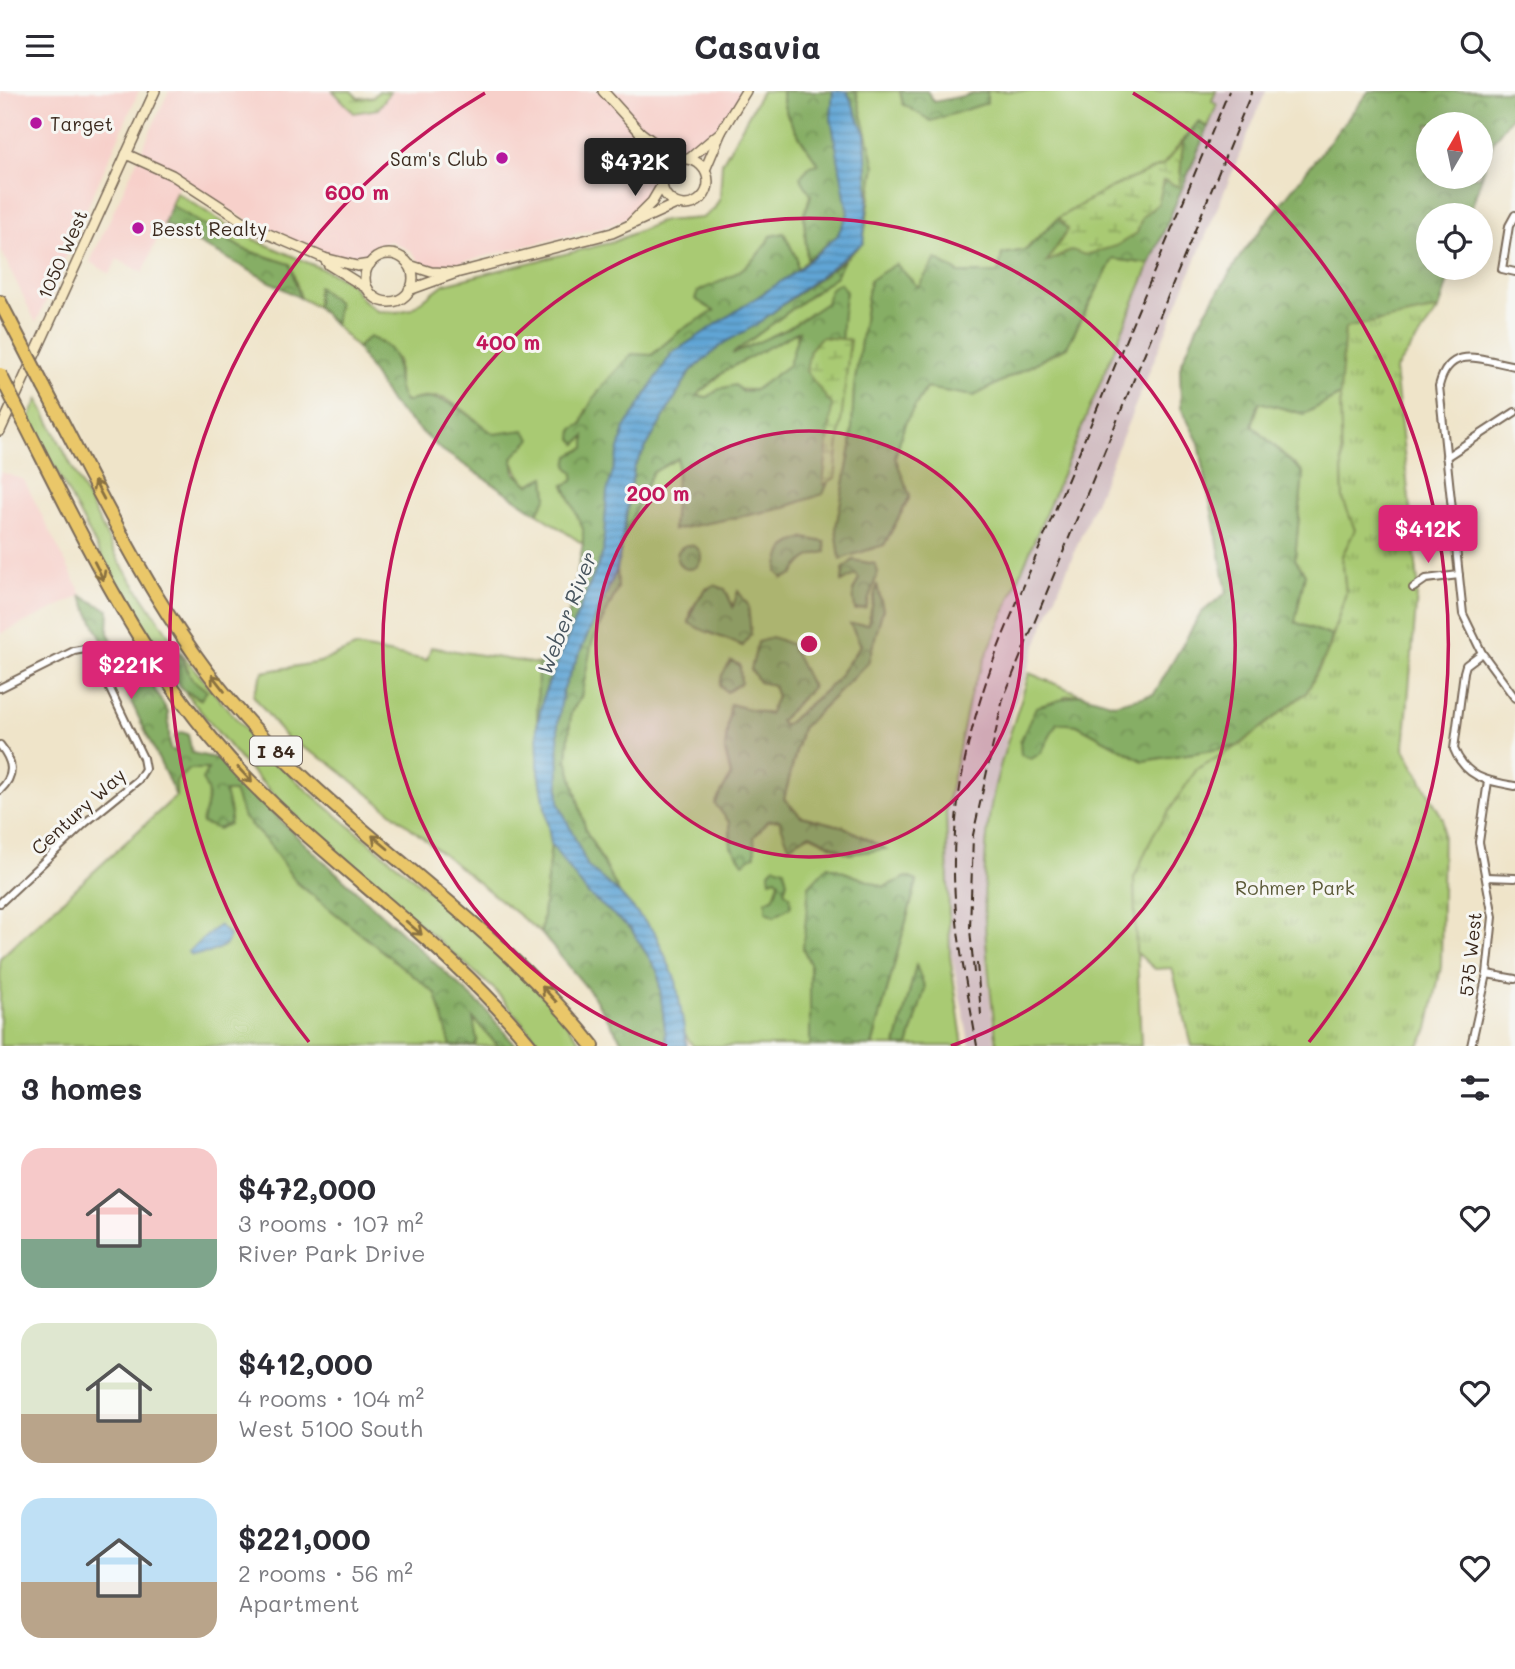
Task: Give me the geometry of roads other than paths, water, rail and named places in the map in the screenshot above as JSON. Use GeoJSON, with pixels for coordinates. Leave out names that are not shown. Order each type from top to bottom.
{"type":"FeatureCollection","features":[{"type":"Feature","properties":{"kind":"highway","name":"I 84"},"geometry":{"type":"LineString","coordinates":[[0,302],[156,598],[248,721],[304,778],[505,949],[571,1018],[593,1046]]}},
{"type":"Feature","properties":{"kind":"highway","name":"I 84"},"geometry":{"type":"LineString","coordinates":[[0,374],[111,594],[201,726],[290,820],[430,942],[490,999],[531,1046]]}},
{"type":"Feature","properties":{"kind":"street","name":"1050 West"},"geometry":{"type":"LineString","coordinates":[[0,431],[155,91]]}},
{"type":"Feature","properties":{"kind":"street"},"geometry":{"type":"LineString","coordinates":[[603,91],[640,132],[677,160]]}},
{"type":"Feature","properties":{"kind":"street"},"geometry":{"type":"LineString","coordinates":[[705,170],[721,132],[746,91]]}},
{"type":"Feature","properties":{"kind":"street"},"geometry":{"type":"LineString","coordinates":[[640,132],[642,141],[663,173],[662,185],[666,197],[676,204]]}},
{"type":"Feature","properties":{"kind":"street"},"geometry":{"type":"LineString","coordinates":[[663,173],[677,160],[690,159],[721,132]]}},
{"type":"Feature","properties":{"kind":"street"},"geometry":{"type":"LineString","coordinates":[[126,154],[172,176],[236,218],[324,258],[357,266],[370,264]]}},
{"type":"Feature","properties":{"kind":"street"},"geometry":{"type":"LineString","coordinates":[[324,258],[329,265],[368,289],[378,299],[392,302],[409,290],[456,273],[611,233],[676,204],[689,205],[701,200],[709,183],[705,170],[690,159]]}},
{"type":"Feature","properties":{"kind":"street"},"geometry":{"type":"LineString","coordinates":[[631,223],[652,202],[662,185]]}},
{"type":"Feature","properties":{"kind":"street"},"geometry":{"type":"LineString","coordinates":[[1515,215],[1509,226],[1502,269],[1515,272]]}},
{"type":"Feature","properties":{"kind":"street"},"geometry":{"type":"LineString","coordinates":[[368,289],[365,276],[370,264],[380,256],[392,255],[408,265],[431,272],[456,273]]}},
{"type":"Feature","properties":{"kind":"street"},"geometry":{"type":"LineString","coordinates":[[408,265],[412,278],[409,290]]}},
{"type":"Feature","properties":{"kind":"street"},"geometry":{"type":"LineString","coordinates":[[1515,366],[1468,357],[1454,360],[1443,368],[1439,386],[1466,626],[1515,698]]}},
{"type":"Feature","properties":{"kind":"street"},"geometry":{"type":"LineString","coordinates":[[1446,457],[1515,412]]}},
{"type":"Feature","properties":{"kind":"street"},"geometry":{"type":"LineString","coordinates":[[1413,588],[1426,579],[1459,575]]}},
{"type":"Feature","properties":{"kind":"street","name":"Century Way"},"geometry":{"type":"LineString","coordinates":[[0,688],[74,651],[85,649],[94,658],[143,758],[145,769],[138,780],[85,823],[0,903]]}},
{"type":"Feature","properties":{"kind":"street"},"geometry":{"type":"LineString","coordinates":[[1482,653],[1466,665],[1454,749],[1469,773],[1488,781],[1515,786]]}},
{"type":"Feature","properties":{"kind":"street"},"geometry":{"type":"LineString","coordinates":[[0,745],[10,757],[13,770],[8,783],[0,790]]}},
{"type":"Feature","properties":{"kind":"street","name":"575 West"},"geometry":{"type":"LineString","coordinates":[[1471,1046],[1488,974],[1493,917],[1479,842],[1488,781]]}},
{"type":"Feature","properties":{"kind":"street"},"geometry":{"type":"LineString","coordinates":[[1486,877],[1515,878]]}},
{"type":"Feature","properties":{"kind":"street"},"geometry":{"type":"LineString","coordinates":[[1488,974],[1515,979]]}},
{"type":"Feature","properties":{"kind":"water"},"geometry":{"type":"Polygon","coordinates":[[[833,91],[847,91],[865,134],[868,200],[863,243],[756,325],[724,343],[690,372],[634,468],[617,569],[563,690],[558,723],[559,804],[588,867],[620,894],[655,933],[676,981],[687,1046],[667,1046],[658,972],[631,929],[588,894],[551,844],[538,765],[537,726],[544,694],[603,553],[607,492],[625,428],[671,354],[797,271],[837,236],[848,214],[831,118],[833,91]]]}},
{"type":"Feature","properties":{"kind":"water"},"geometry":{"type":"Polygon","coordinates":[[[219,925],[229,935],[226,945],[209,953],[192,955],[188,952],[219,925]]]}},
{"type":"Feature","properties":{"kind":"railway"},"geometry":{"type":"LineString","coordinates":[[977,1046],[959,935],[954,864],[959,798],[971,733],[1002,638],[1229,91]]}},
{"type":"Feature","properties":{"kind":"railway"},"geometry":{"type":"LineString","coordinates":[[974,973],[970,929],[973,835],[1003,699],[1252,91]]}},
{"type":"Feature","properties":{"kind":"railway"},"geometry":{"type":"LineString","coordinates":[[977,963],[981,1015]]}},
{"type":"Feature","properties":{"kind":"place","name":"Target"},"geometry":{"type":"Point","coordinates":[36,123]}},
{"type":"Feature","properties":{"kind":"place","name":"Sam's Club"},"geometry":{"type":"Point","coordinates":[502,158]}},
{"type":"Feature","properties":{"kind":"place","name":"Besst Realty"},"geometry":{"type":"Point","coordinates":[138,228]}},
{"type":"Feature","properties":{"kind":"water label","name":"Weber River"},"geometry":{"type":"Point","coordinates":[566,613]}},
{"type":"Feature","properties":{"kind":"park label","name":"Rohmer Park"},"geometry":{"type":"Point","coordinates":[1295,887]}}]}
